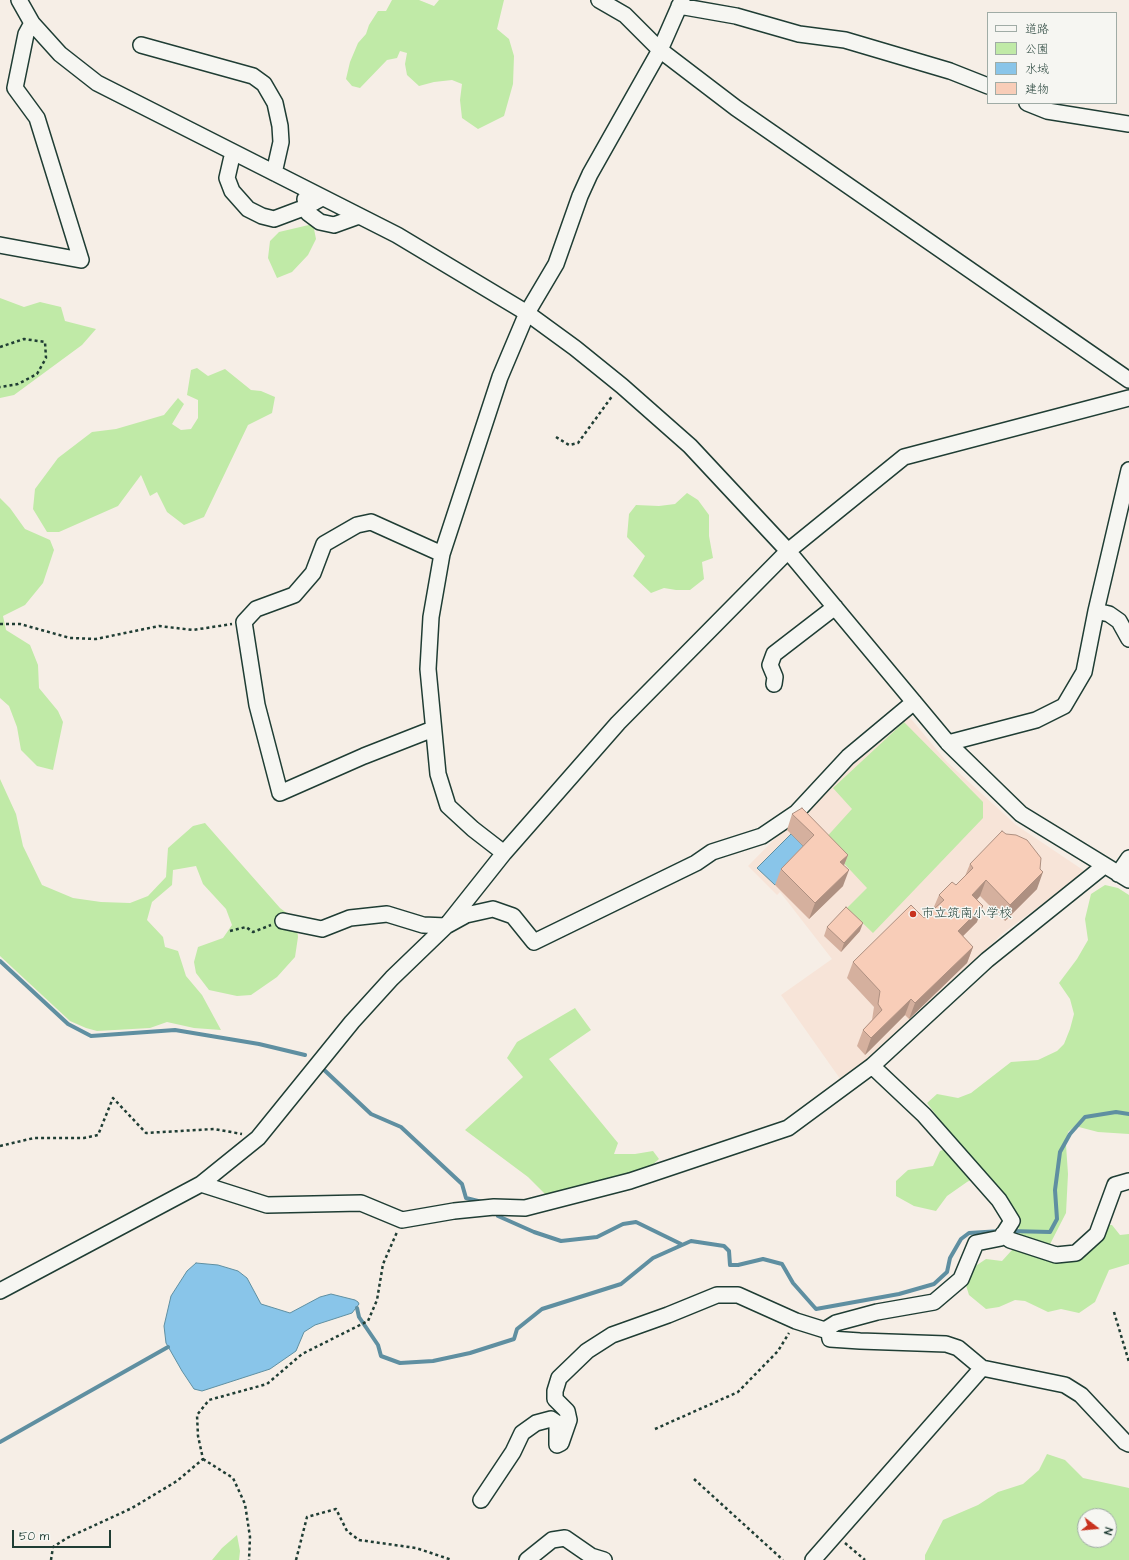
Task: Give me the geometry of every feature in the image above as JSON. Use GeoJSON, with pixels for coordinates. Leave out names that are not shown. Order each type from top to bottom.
{"type":"FeatureCollection","features":[{"type":"Feature","properties":{"kind":"street"},"geometry":{"type":"LineString","coordinates":[[19,0],[32,23],[60,54],[97,83],[397,235],[526,313],[575,348],[622,386],[690,446],[788,551],[948,743],[1021,814],[1123,877],[1129,858]]}},
{"type":"Feature","properties":{"kind":"street"},"geometry":{"type":"LineString","coordinates":[[599,0],[625,15],[660,50],[736,108],[1129,380]]}},
{"type":"Feature","properties":{"kind":"street"},"geometry":{"type":"LineString","coordinates":[[504,853],[473,829],[448,806],[438,774],[428,669],[431,616],[442,554],[500,377],[526,313],[556,264],[590,174],[660,50],[680,3],[736,16],[799,34],[845,40],[950,70],[987,86]]}},
{"type":"Feature","properties":{"kind":"street"},"geometry":{"type":"LineString","coordinates":[[0,245],[81,260],[37,118],[15,88],[26,34],[32,23]]}},
{"type":"Feature","properties":{"kind":"street"},"geometry":{"type":"LineString","coordinates":[[141,45],[253,76],[264,84],[275,103],[280,126],[281,142],[274,173]]}},
{"type":"Feature","properties":{"kind":"street"},"geometry":{"type":"LineString","coordinates":[[1030,104],[1048,111],[1129,124]]}},
{"type":"Feature","properties":{"kind":"street"},"geometry":{"type":"LineString","coordinates":[[234,152],[227,178],[232,191],[248,209],[262,216],[274,219],[306,207],[322,198]]}},
{"type":"Feature","properties":{"kind":"street"},"geometry":{"type":"LineString","coordinates":[[304,188],[306,207],[314,219],[334,225],[359,216]]}},
{"type":"Feature","properties":{"kind":"street"},"geometry":{"type":"LineString","coordinates":[[0,1291],[200,1184],[258,1138],[352,1022],[392,978],[446,926],[504,853],[618,723],[788,551],[904,457],[1129,398]]}},
{"type":"Feature","properties":{"kind":"street"},"geometry":{"type":"LineString","coordinates":[[948,743],[1036,720],[1064,706],[1084,672],[1096,611],[1129,470]]}},
{"type":"Feature","properties":{"kind":"street"},"geometry":{"type":"LineString","coordinates":[[433,729],[364,756],[280,793],[257,705],[244,622],[256,609],[294,595],[313,573],[324,544],[357,525],[371,522],[442,554]]}},
{"type":"Feature","properties":{"kind":"street"},"geometry":{"type":"LineString","coordinates":[[774,684],[775,676],[770,665],[774,654],[835,607]]}},
{"type":"Feature","properties":{"kind":"street"},"geometry":{"type":"LineString","coordinates":[[1096,611],[1109,614],[1119,621],[1129,639]]}},
{"type":"Feature","properties":{"kind":"street"},"geometry":{"type":"LineString","coordinates":[[283,921],[322,929],[350,918],[387,914],[423,925],[446,926],[466,915],[493,909],[513,916],[534,942],[696,863],[712,852],[762,836],[796,813],[848,756],[914,702]]}},
{"type":"Feature","properties":{"kind":"street"},"geometry":{"type":"LineString","coordinates":[[200,1184],[267,1205],[361,1203],[402,1220],[454,1211],[494,1207],[525,1208],[630,1181],[788,1128],[872,1066],[987,960],[1104,866]]}},
{"type":"Feature","properties":{"kind":"street"},"geometry":{"type":"LineString","coordinates":[[872,1066],[924,1115],[999,1200],[1012,1221],[1000,1238],[976,1243],[961,1279],[934,1302],[876,1312],[836,1323],[828,1328],[830,1339],[946,1344],[958,1348],[982,1368],[1065,1385],[1081,1395],[1124,1442],[1129,1444]]}},
{"type":"Feature","properties":{"kind":"street"},"geometry":{"type":"LineString","coordinates":[[1003,1234],[1010,1240],[1056,1255],[1076,1253],[1097,1234],[1115,1185],[1129,1181]]}},
{"type":"Feature","properties":{"kind":"street"},"geometry":{"type":"LineString","coordinates":[[481,1500],[513,1452],[522,1433],[536,1423],[551,1419],[557,1423],[557,1445],[561,1443],[569,1420],[567,1411],[555,1399],[555,1391],[559,1378],[587,1351],[612,1335],[668,1315],[717,1295],[738,1295],[796,1321],[828,1331]]}},
{"type":"Feature","properties":{"kind":"street"},"geometry":{"type":"LineString","coordinates":[[813,1560],[982,1368]]}},
{"type":"Feature","properties":{"kind":"street"},"geometry":{"type":"LineString","coordinates":[[527,1560],[552,1540],[565,1538],[591,1556],[604,1560]]}},
{"type":"Feature","properties":{"kind":"path"},"geometry":{"type":"LineString","coordinates":[[0,347],[24,339],[45,342],[46,358],[37,374],[18,384],[0,387]]}},
{"type":"Feature","properties":{"kind":"path"},"geometry":{"type":"LineString","coordinates":[[556,437],[569,445],[578,443],[616,392]]}},
{"type":"Feature","properties":{"kind":"path"},"geometry":{"type":"LineString","coordinates":[[0,624],[20,624],[70,638],[96,639],[159,626],[193,630],[244,622]]}},
{"type":"Feature","properties":{"kind":"path"},"geometry":{"type":"LineString","coordinates":[[230,931],[246,927],[253,932],[283,921]]}},
{"type":"Feature","properties":{"kind":"path"},"geometry":{"type":"LineString","coordinates":[[0,1146],[34,1138],[84,1138],[98,1135],[113,1098],[146,1133],[214,1129],[258,1138]]}},
{"type":"Feature","properties":{"kind":"path"},"geometry":{"type":"LineString","coordinates":[[249,1560],[250,1537],[245,1504],[233,1478],[203,1459],[198,1436],[197,1415],[209,1400],[267,1384],[302,1354],[368,1320],[377,1300],[383,1264],[402,1220]]}},
{"type":"Feature","properties":{"kind":"path"},"geometry":{"type":"LineString","coordinates":[[1114,1312],[1129,1362]]}},
{"type":"Feature","properties":{"kind":"path"},"geometry":{"type":"LineString","coordinates":[[655,1429],[738,1392],[778,1351],[796,1321]]}},
{"type":"Feature","properties":{"kind":"path"},"geometry":{"type":"LineString","coordinates":[[51,1560],[54,1547],[67,1538],[132,1508],[177,1481],[203,1459]]}},
{"type":"Feature","properties":{"kind":"path"},"geometry":{"type":"LineString","coordinates":[[694,1479],[783,1560]]}},
{"type":"Feature","properties":{"kind":"path"},"geometry":{"type":"LineString","coordinates":[[296,1560],[307,1517],[336,1509],[348,1531],[358,1540],[416,1548],[452,1560]]}},
{"type":"Feature","properties":{"kind":"path"},"geometry":{"type":"LineString","coordinates":[[835,1534],[865,1560]]}},
{"type":"Feature","properties":{"kind":"shaded area","name":"市立筑南小学校"},"geometry":{"type":"Polygon","coordinates":[[[907,714],[947,762],[1016,825],[1086,872],[1003,933],[874,1057],[843,1083],[781,995],[832,959],[780,892],[777,895],[748,866],[818,795],[907,714]]]}},
{"type":"Feature","properties":{"kind":"green space"},"geometry":{"type":"Polygon","coordinates":[[[392,0],[419,0],[434,6],[439,0],[504,0],[497,29],[509,39],[514,56],[513,84],[504,116],[478,129],[462,118],[460,100],[462,84],[452,80],[434,82],[419,86],[407,75],[405,64],[407,53],[400,51],[397,58],[387,60],[360,88],[352,86],[346,79],[350,62],[358,43],[366,34],[369,25],[378,11],[386,11],[392,0]]]}},
{"type":"Feature","properties":{"kind":"green space"},"geometry":{"type":"Polygon","coordinates":[[[313,224],[316,239],[308,255],[292,272],[277,278],[268,258],[270,241],[279,232],[313,224]]]}},
{"type":"Feature","properties":{"kind":"green space"},"geometry":{"type":"Polygon","coordinates":[[[0,298],[24,307],[40,302],[61,307],[65,321],[96,329],[82,345],[14,395],[0,398],[0,298]]]}},
{"type":"Feature","properties":{"kind":"green space"},"geometry":{"type":"Polygon","coordinates":[[[197,368],[208,376],[225,369],[251,390],[261,391],[275,397],[272,413],[248,425],[204,517],[184,525],[167,512],[157,492],[150,496],[141,475],[118,506],[59,532],[47,532],[33,509],[35,489],[58,458],[92,432],[116,429],[164,415],[178,398],[184,404],[172,424],[181,430],[191,429],[198,418],[198,400],[187,395],[191,370],[197,368]]]}},
{"type":"Feature","properties":{"kind":"green space"},"geometry":{"type":"Polygon","coordinates":[[[687,493],[698,500],[709,515],[709,536],[713,558],[702,562],[704,579],[690,590],[664,588],[651,593],[633,576],[645,556],[627,537],[629,514],[636,505],[659,506],[675,504],[687,493]]]}},
{"type":"Feature","properties":{"kind":"green space"},"geometry":{"type":"Polygon","coordinates":[[[0,498],[10,508],[25,529],[50,540],[54,550],[43,583],[25,605],[3,616],[6,630],[30,645],[38,665],[39,688],[58,711],[63,722],[53,770],[37,766],[21,750],[17,727],[9,706],[0,698],[0,498]]]}},
{"type":"Feature","properties":{"kind":"green space"},"geometry":{"type":"Polygon","coordinates":[[[904,722],[983,802],[983,818],[873,933],[847,908],[867,888],[823,841],[852,809],[833,788],[904,722]]]}},
{"type":"Feature","properties":{"kind":"green space"},"geometry":{"type":"Polygon","coordinates":[[[0,779],[16,814],[23,846],[42,885],[73,898],[101,902],[130,903],[148,896],[166,877],[168,848],[193,826],[205,823],[280,908],[296,920],[298,937],[295,957],[277,977],[251,995],[237,996],[209,990],[196,973],[194,962],[198,947],[223,938],[232,925],[226,909],[203,884],[196,866],[173,870],[172,885],[152,902],[147,920],[163,937],[165,947],[178,951],[186,976],[202,995],[221,1030],[194,1028],[167,1022],[150,1028],[97,1031],[70,1021],[0,956],[0,779]]]}},
{"type":"Feature","properties":{"kind":"green space"},"geometry":{"type":"Polygon","coordinates":[[[1105,885],[1118,888],[1129,895],[1129,1134],[1098,1132],[1075,1126],[1068,1132],[1066,1145],[1068,1174],[1066,1213],[1046,1252],[1079,1246],[1094,1224],[1112,1225],[1120,1235],[1129,1234],[1129,1264],[1109,1270],[1095,1302],[1079,1313],[1061,1309],[1048,1312],[1025,1301],[1015,1300],[999,1307],[986,1309],[969,1295],[965,1282],[974,1267],[986,1259],[1002,1261],[1012,1250],[1018,1239],[1019,1223],[982,1174],[967,1182],[947,1196],[936,1211],[914,1206],[896,1196],[896,1181],[908,1170],[933,1166],[940,1151],[958,1144],[927,1103],[937,1094],[958,1098],[971,1093],[1011,1062],[1038,1060],[1057,1051],[1064,1044],[1074,1014],[1070,999],[1059,983],[1077,959],[1088,940],[1085,919],[1091,894],[1105,885]]]}},
{"type":"Feature","properties":{"kind":"green space"},"geometry":{"type":"Polygon","coordinates":[[[575,1008],[591,1030],[549,1059],[618,1143],[614,1154],[635,1154],[653,1151],[659,1159],[650,1167],[623,1177],[546,1195],[528,1177],[465,1130],[523,1077],[507,1058],[517,1042],[575,1008]]]}},
{"type":"Feature","properties":{"kind":"green space"},"geometry":{"type":"Polygon","coordinates":[[[1047,1454],[1065,1460],[1083,1478],[1129,1488],[1129,1560],[925,1560],[925,1555],[943,1520],[978,1505],[998,1492],[1023,1484],[1039,1470],[1047,1454]]]}},
{"type":"Feature","properties":{"kind":"green space"},"geometry":{"type":"Polygon","coordinates":[[[237,1535],[240,1551],[239,1560],[212,1560],[222,1548],[237,1535]]]}},
{"type":"Feature","properties":{"kind":"water"},"geometry":{"type":"Polygon","coordinates":[[[791,834],[808,851],[775,885],[757,868],[791,834]]]}},
{"type":"Feature","properties":{"kind":"water"},"geometry":{"type":"Polygon","coordinates":[[[196,1263],[218,1265],[238,1271],[247,1278],[261,1304],[290,1313],[320,1297],[331,1294],[355,1300],[359,1304],[352,1313],[315,1325],[304,1332],[296,1351],[270,1369],[202,1391],[194,1389],[166,1343],[164,1326],[171,1296],[187,1271],[196,1263]]]}},
{"type":"Feature","properties":{"kind":"building"},"geometry":{"type":"Polygon","coordinates":[[[802,808],[848,855],[840,862],[849,870],[815,903],[781,869],[814,835],[792,814],[802,808]]]}},
{"type":"Feature","properties":{"kind":"building"},"geometry":{"type":"Polygon","coordinates":[[[1002,831],[1006,834],[1016,835],[1027,840],[1041,858],[1040,869],[1043,872],[1010,905],[986,880],[972,895],[983,906],[958,931],[973,947],[915,1003],[911,999],[871,1038],[863,1030],[882,1010],[878,1004],[880,991],[853,962],[911,905],[924,918],[944,900],[939,895],[952,882],[956,885],[973,868],[970,864],[1002,831]]]}},
{"type":"Feature","properties":{"kind":"building"},"geometry":{"type":"Polygon","coordinates":[[[846,907],[863,923],[844,943],[827,927],[846,907]]]}},
{"type":"Feature","properties":{"kind":"waterway"},"geometry":{"type":"LineString","coordinates":[[0,961],[68,1024],[91,1036],[175,1030],[259,1044],[305,1055]]}},
{"type":"Feature","properties":{"kind":"waterway"},"geometry":{"type":"LineString","coordinates":[[321,1067],[371,1114],[401,1127],[462,1184],[466,1198],[482,1202]]}},
{"type":"Feature","properties":{"kind":"waterway"},"geometry":{"type":"LineString","coordinates":[[1010,1231],[1050,1232],[1057,1219],[1055,1190],[1060,1152],[1070,1134],[1085,1117],[1116,1112],[1129,1114]]}},
{"type":"Feature","properties":{"kind":"waterway"},"geometry":{"type":"LineString","coordinates":[[498,1216],[534,1232],[561,1241],[597,1237],[623,1224],[636,1222],[681,1244]]}},
{"type":"Feature","properties":{"kind":"waterway"},"geometry":{"type":"LineString","coordinates":[[357,1308],[359,1317],[378,1345],[381,1356],[400,1363],[433,1361],[470,1353],[514,1339],[517,1329],[542,1309],[621,1284],[653,1258],[691,1241],[724,1246],[729,1251],[730,1265],[738,1265],[763,1259],[782,1264],[793,1283],[816,1309],[899,1294],[934,1284],[947,1272],[950,1258],[961,1239],[969,1233],[1001,1231]]}},
{"type":"Feature","properties":{"kind":"waterway"},"geometry":{"type":"LineString","coordinates":[[0,1442],[168,1347]]}},
{"type":"Feature","properties":{"kind":"place","name":"市立筑南小学校"},"geometry":{"type":"Point","coordinates":[913,914]}}]}
